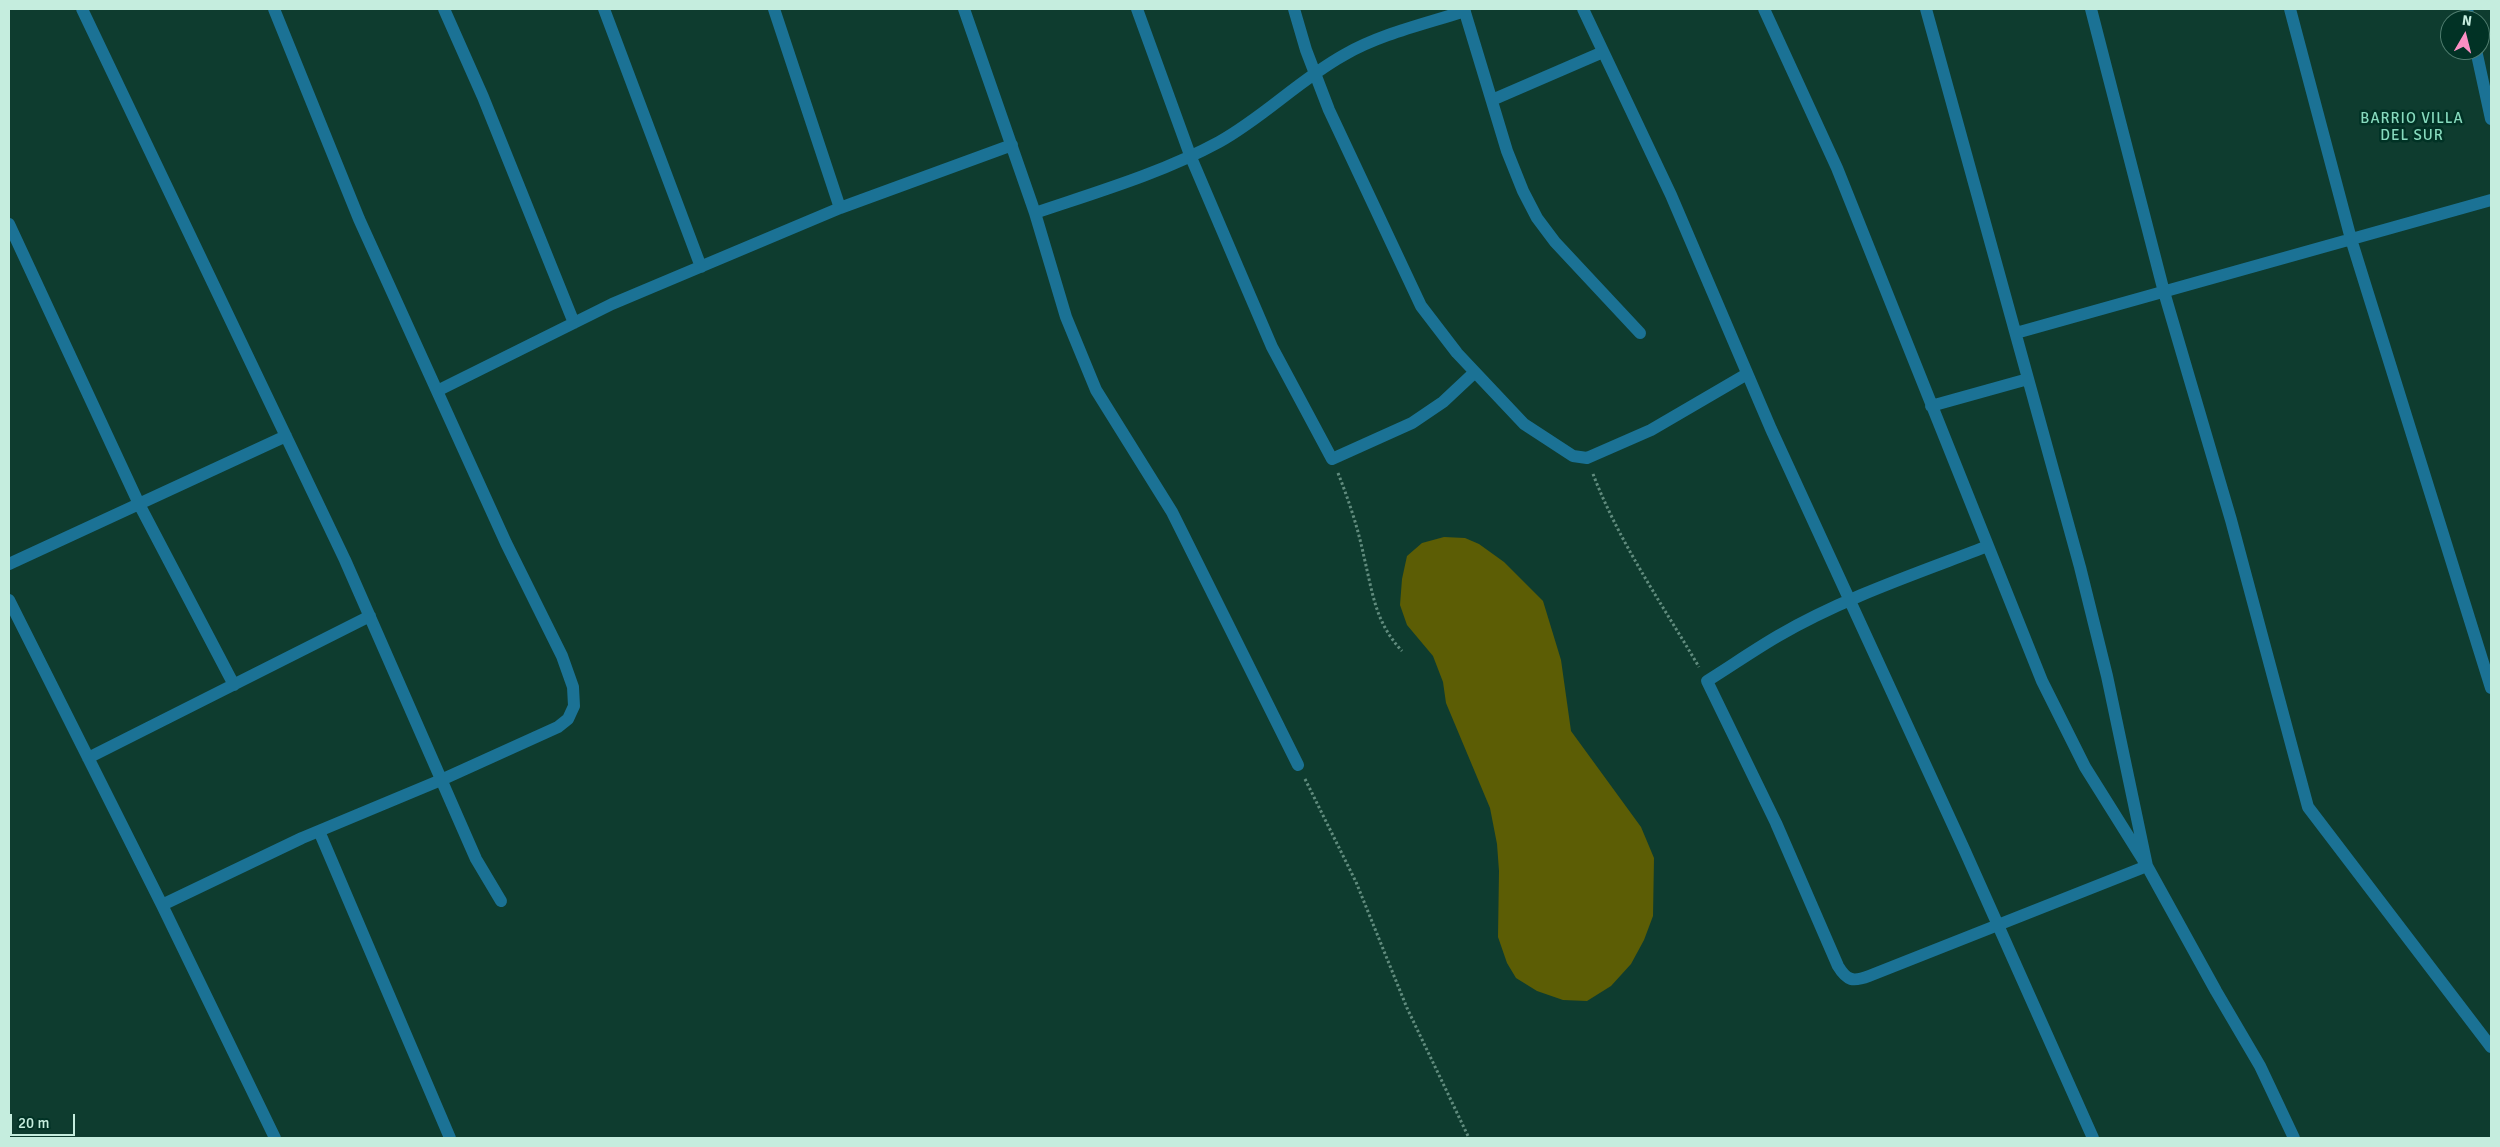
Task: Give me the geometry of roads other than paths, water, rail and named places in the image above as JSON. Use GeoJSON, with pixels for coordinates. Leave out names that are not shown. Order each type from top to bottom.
{"type":"FeatureCollection","features":[{"type":"Feature","properties":{"kind":"street"},"geometry":{"type":"LineString","coordinates":[[82,9],[370,616],[476,859],[501,900]]}},
{"type":"Feature","properties":{"kind":"street"},"geometry":{"type":"LineString","coordinates":[[162,905],[319,831],[441,780],[558,727],[568,719],[574,706],[573,688],[562,656],[506,543],[359,219],[274,9]]}},
{"type":"Feature","properties":{"kind":"street"},"geometry":{"type":"LineString","coordinates":[[444,9],[483,97],[574,322]]}},
{"type":"Feature","properties":{"kind":"street"},"geometry":{"type":"LineString","coordinates":[[604,9],[700,267]]}},
{"type":"Feature","properties":{"kind":"street"},"geometry":{"type":"LineString","coordinates":[[774,9],[840,208]]}},
{"type":"Feature","properties":{"kind":"street"},"geometry":{"type":"LineString","coordinates":[[964,9],[1035,213],[1066,317],[1096,390],[1172,512],[1298,765]]}},
{"type":"Feature","properties":{"kind":"street"},"geometry":{"type":"LineString","coordinates":[[1137,9],[1190,156],[1272,346],[1332,459],[1412,423],[1443,402],[1475,372]]}},
{"type":"Feature","properties":{"kind":"street"},"geometry":{"type":"LineString","coordinates":[[1294,9],[1315,73],[1330,110],[1421,306],[1438,331],[1524,424],[1573,456],[1586,458],[1651,430],[1747,374]]}},
{"type":"Feature","properties":{"kind":"street"},"geometry":{"type":"LineString","coordinates":[[1583,9],[1671,195],[1747,374],[2093,1138]]}},
{"type":"Feature","properties":{"kind":"street"},"geometry":{"type":"LineString","coordinates":[[1764,9],[1837,168],[2042,680],[2085,766],[2147,866],[2260,1066],[2294,1138]]}},
{"type":"Feature","properties":{"kind":"street"},"geometry":{"type":"LineString","coordinates":[[1926,9],[2080,567],[2107,676],[2147,866]]}},
{"type":"Feature","properties":{"kind":"street"},"geometry":{"type":"LineString","coordinates":[[2091,9],[2164,292],[2231,520],[2308,807],[2491,1047]]}},
{"type":"Feature","properties":{"kind":"street"},"geometry":{"type":"LineString","coordinates":[[2290,9],[2351,239],[2491,688]]}},
{"type":"Feature","properties":{"kind":"street"},"geometry":{"type":"LineString","coordinates":[[1035,213],[1190,156],[1243,129],[1315,73],[1363,44],[1464,10],[1507,151],[1523,191],[1537,218],[1555,242],[1640,333]]}},
{"type":"Feature","properties":{"kind":"street"},"geometry":{"type":"LineString","coordinates":[[1492,100],[1603,52]]}},
{"type":"Feature","properties":{"kind":"street"},"geometry":{"type":"LineString","coordinates":[[2478,60],[2491,118]]}},
{"type":"Feature","properties":{"kind":"street"},"geometry":{"type":"LineString","coordinates":[[437,391],[574,322],[700,267],[840,208],[1012,145]]}},
{"type":"Feature","properties":{"kind":"street"},"geometry":{"type":"LineString","coordinates":[[2016,333],[2491,200]]}},
{"type":"Feature","properties":{"kind":"street"},"geometry":{"type":"LineString","coordinates":[[9,224],[139,504],[234,684]]}},
{"type":"Feature","properties":{"kind":"street"},"geometry":{"type":"LineString","coordinates":[[1931,406],[2028,379]]}},
{"type":"Feature","properties":{"kind":"street"},"geometry":{"type":"LineString","coordinates":[[9,564],[286,436]]}},
{"type":"Feature","properties":{"kind":"street"},"geometry":{"type":"LineString","coordinates":[[1988,546],[1851,601],[1779,636],[1707,681],[1776,824],[1844,976],[1856,981],[2147,866]]}},
{"type":"Feature","properties":{"kind":"street"},"geometry":{"type":"LineString","coordinates":[[9,600],[162,905],[275,1138]]}},
{"type":"Feature","properties":{"kind":"street"},"geometry":{"type":"LineString","coordinates":[[88,758],[370,616]]}},
{"type":"Feature","properties":{"kind":"street"},"geometry":{"type":"LineString","coordinates":[[319,831],[450,1138]]}},
{"type":"Feature","properties":{"kind":"district","name":"BARRIO VILLA DEL SUR"},"geometry":{"type":"Point","coordinates":[2412,128]}}]}
